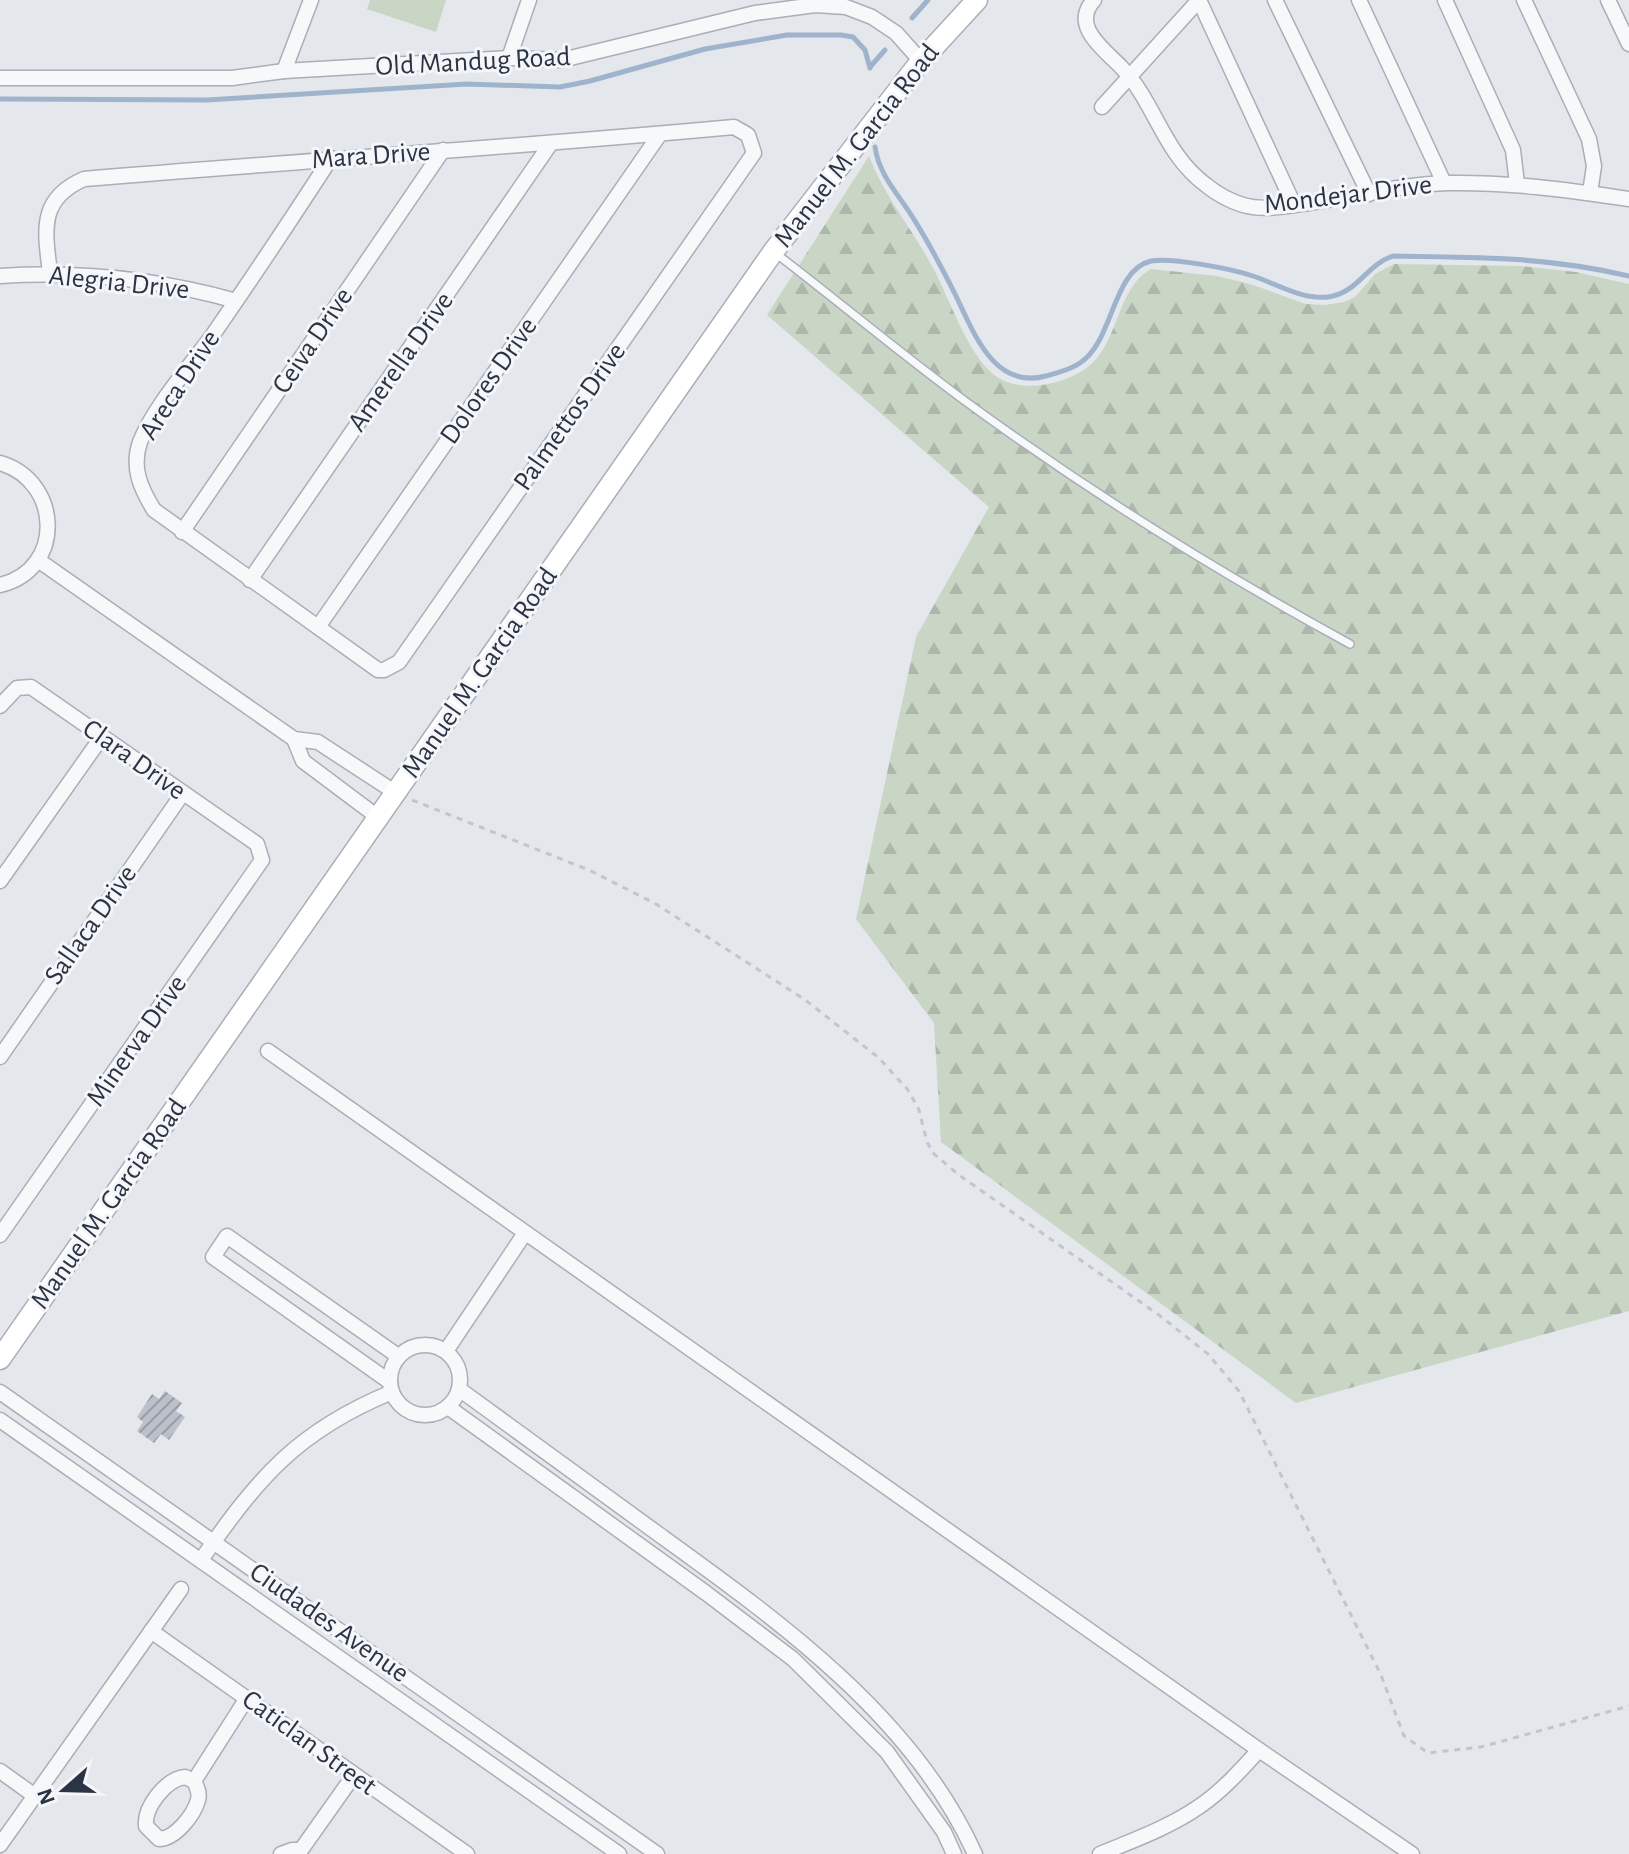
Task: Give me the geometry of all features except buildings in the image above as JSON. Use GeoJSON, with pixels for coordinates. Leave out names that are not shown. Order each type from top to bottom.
{"type":"FeatureCollection","features":[{"type":"Feature","properties":{"kind":"main road","name":"Manuel M. Garcia Road"},"geometry":{"type":"LineString","coordinates":[[0,1359],[773,252],[921,61],[977,0]]}},
{"type":"Feature","properties":{"kind":"street"},"geometry":{"type":"LineString","coordinates":[[284,71],[311,0]]}},
{"type":"Feature","properties":{"kind":"street"},"geometry":{"type":"LineString","coordinates":[[509,58],[529,0]]}},
{"type":"Feature","properties":{"kind":"street","name":"Mondejar Drive"},"geometry":{"type":"LineString","coordinates":[[1094,0],[1086,10],[1086,26],[1093,38],[1130,76],[1173,154],[1187,170],[1226,199],[1245,206],[1264,208],[1444,183],[1517,184],[1629,199]]}},
{"type":"Feature","properties":{"kind":"street"},"geometry":{"type":"LineString","coordinates":[[1102,107],[1199,0],[1294,205]]}},
{"type":"Feature","properties":{"kind":"street"},"geometry":{"type":"LineString","coordinates":[[1275,0],[1369,194]]}},
{"type":"Feature","properties":{"kind":"street"},"geometry":{"type":"LineString","coordinates":[[1359,0],[1444,183]]}},
{"type":"Feature","properties":{"kind":"street"},"geometry":{"type":"LineString","coordinates":[[1445,0],[1513,150],[1517,184]]}},
{"type":"Feature","properties":{"kind":"street"},"geometry":{"type":"LineString","coordinates":[[1524,0],[1589,139],[1594,166],[1590,193]]}},
{"type":"Feature","properties":{"kind":"street"},"geometry":{"type":"LineString","coordinates":[[1608,0],[1629,44]]}},
{"type":"Feature","properties":{"kind":"street","name":"Old Mandug Road"},"geometry":{"type":"LineString","coordinates":[[0,78],[232,78],[284,71],[509,58],[562,60],[755,13],[815,5],[846,7],[872,17],[896,33],[921,61]]}},
{"type":"Feature","properties":{"kind":"street","name":"Mara Drive"},"geometry":{"type":"LineString","coordinates":[[50,273],[47,214],[58,195],[84,179],[734,127],[748,135],[754,153]]}},
{"type":"Feature","properties":{"kind":"street","name":"Dolores Drive"},"geometry":{"type":"LineString","coordinates":[[318,627],[660,134]]}},
{"type":"Feature","properties":{"kind":"street","name":"Amerella Drive"},"geometry":{"type":"LineString","coordinates":[[250,580],[551,143]]}},
{"type":"Feature","properties":{"kind":"street","name":"Ceiva Drive"},"geometry":{"type":"LineString","coordinates":[[182,532],[443,150]]}},
{"type":"Feature","properties":{"kind":"street","name":"Palmettos Drive"},"geometry":{"type":"LineString","coordinates":[[378,670],[399,662],[754,153]]}},
{"type":"Feature","properties":{"kind":"street","name":"Areca Drive"},"geometry":{"type":"LineString","coordinates":[[331,158],[157,413],[140,442],[136,466],[141,489],[154,510],[378,670]]}},
{"type":"Feature","properties":{"kind":"street","name":"Alegria Drive"},"geometry":{"type":"LineString","coordinates":[[0,276],[50,273],[100,275],[187,287],[236,301]]}},
{"type":"Feature","properties":{"kind":"street"},"geometry":{"type":"LineString","coordinates":[[0,463],[24,474],[40,492],[48,514],[47,538],[38,560],[25,574],[0,585]]}},
{"type":"Feature","properties":{"kind":"street"},"geometry":{"type":"LineString","coordinates":[[38,560],[294,739],[318,742],[396,793]]}},
{"type":"Feature","properties":{"kind":"street","name":"Clara Drive"},"geometry":{"type":"LineString","coordinates":[[0,706],[10,693],[24,686],[31,687],[257,844]]}},
{"type":"Feature","properties":{"kind":"street"},"geometry":{"type":"LineString","coordinates":[[0,881],[101,738]]}},
{"type":"Feature","properties":{"kind":"street"},"geometry":{"type":"LineString","coordinates":[[294,739],[303,761],[379,818]]}},
{"type":"Feature","properties":{"kind":"street","name":"Sallaca Drive"},"geometry":{"type":"LineString","coordinates":[[0,1057],[183,793]]}},
{"type":"Feature","properties":{"kind":"street","name":"Minerva Drive"},"geometry":{"type":"LineString","coordinates":[[0,1235],[261,864],[261,851],[257,844]]}},
{"type":"Feature","properties":{"kind":"street"},"geometry":{"type":"LineString","coordinates":[[268,1051],[1259,1750],[1412,1854]]}},
{"type":"Feature","properties":{"kind":"street"},"geometry":{"type":"LineString","coordinates":[[446,1351],[525,1233]]}},
{"type":"Feature","properties":{"kind":"street"},"geometry":{"type":"LineString","coordinates":[[391,1387],[393,1364],[398,1356],[421,1344],[438,1346],[446,1351],[460,1372],[459,1389],[448,1407],[433,1414],[416,1414],[402,1406],[391,1387],[213,1257],[227,1236],[398,1356]]}},
{"type":"Feature","properties":{"kind":"street"},"geometry":{"type":"LineString","coordinates":[[201,1560],[260,1482],[286,1454],[316,1430],[391,1387]]}},
{"type":"Feature","properties":{"kind":"street"},"geometry":{"type":"LineString","coordinates":[[459,1389],[806,1645],[902,1739],[961,1822],[975,1854]]}},
{"type":"Feature","properties":{"kind":"street","name":"Ciudades Avenue"},"geometry":{"type":"LineString","coordinates":[[0,1392],[657,1854]]}},
{"type":"Feature","properties":{"kind":"street"},"geometry":{"type":"LineString","coordinates":[[448,1407],[793,1659],[887,1752],[944,1832],[954,1854]]}},
{"type":"Feature","properties":{"kind":"street","name":"Ciudades Avenue"},"geometry":{"type":"LineString","coordinates":[[0,1420],[619,1854]]}},
{"type":"Feature","properties":{"kind":"street"},"geometry":{"type":"LineString","coordinates":[[0,1845],[181,1589]]}},
{"type":"Feature","properties":{"kind":"street"},"geometry":{"type":"LineString","coordinates":[[742,1620],[753,1604]]}},
{"type":"Feature","properties":{"kind":"street","name":"Caticlan Street"},"geometry":{"type":"LineString","coordinates":[[151,1631],[461,1852]]}},
{"type":"Feature","properties":{"kind":"street"},"geometry":{"type":"LineString","coordinates":[[194,1781],[247,1698]]}},
{"type":"Feature","properties":{"kind":"street"},"geometry":{"type":"LineString","coordinates":[[1100,1854],[1158,1829],[1201,1805],[1233,1778],[1259,1750]]}},
{"type":"Feature","properties":{"kind":"street"},"geometry":{"type":"LineString","coordinates":[[0,1771],[35,1796]]}},
{"type":"Feature","properties":{"kind":"street"},"geometry":{"type":"LineString","coordinates":[[281,1854],[302,1852],[354,1775]]}},
{"type":"Feature","properties":{"kind":"lane"},"geometry":{"type":"LineString","coordinates":[[773,252],[965,401],[1067,472],[1170,541],[1350,644]]}},
{"type":"Feature","properties":{"kind":"path"},"geometry":{"type":"LineString","coordinates":[[396,793],[589,870],[656,904],[804,999],[879,1058],[908,1090],[919,1110],[927,1142],[934,1154],[959,1175],[1159,1315],[1208,1354],[1239,1391],[1381,1675],[1404,1736],[1428,1753],[1481,1747],[1629,1706]]}},
{"type":"Feature","properties":{"kind":"green space"},"geometry":{"type":"Polygon","coordinates":[[[370,0],[446,0],[436,32],[367,9],[370,0]]]}},
{"type":"Feature","properties":{"kind":"green space"},"geometry":{"type":"Polygon","coordinates":[[[869,156],[933,268],[975,352],[993,374],[1014,384],[1052,383],[1085,369],[1105,346],[1130,290],[1151,269],[1217,276],[1306,304],[1325,305],[1355,297],[1375,274],[1394,264],[1521,266],[1576,272],[1629,284],[1629,1311],[1296,1403],[941,1142],[934,1023],[856,919],[916,637],[989,507],[767,315],[869,156]]]}},
{"type":"Feature","properties":{"kind":"waterway"},"geometry":{"type":"LineString","coordinates":[[912,18],[928,0]]}},
{"type":"Feature","properties":{"kind":"waterway"},"geometry":{"type":"LineString","coordinates":[[0,99],[207,100],[467,84],[560,87],[705,49],[787,35],[853,37],[865,50],[870,68]]}},
{"type":"Feature","properties":{"kind":"waterway"},"geometry":{"type":"LineString","coordinates":[[870,67],[885,50]]}},
{"type":"Feature","properties":{"kind":"waterway"},"geometry":{"type":"LineString","coordinates":[[875,147],[885,177],[931,248],[988,355],[999,367],[1013,375],[1028,378],[1068,369],[1091,353],[1128,278],[1138,267],[1151,261],[1187,262],[1231,270],[1299,294],[1318,297],[1347,290],[1393,256],[1541,262],[1629,276]]}}]}
